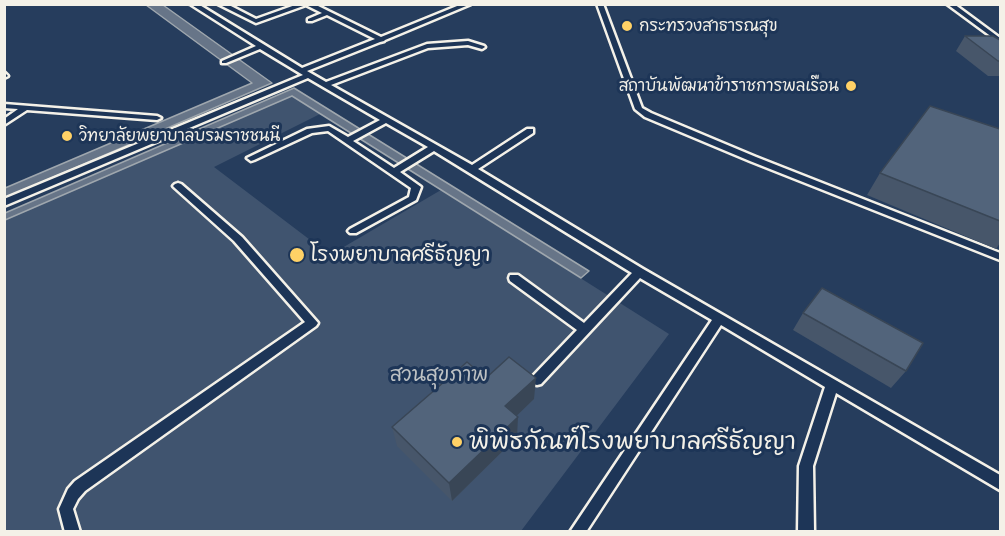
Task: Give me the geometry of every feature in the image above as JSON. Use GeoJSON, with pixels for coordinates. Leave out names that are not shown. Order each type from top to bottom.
{"type":"FeatureCollection","features":[{"type":"Feature","properties":{"kind":"lane"},"geometry":{"type":"LineString","coordinates":[[221,4],[256,21],[307,4],[382,40]]}},
{"type":"Feature","properties":{"kind":"lane"},"geometry":{"type":"LineString","coordinates":[[449,4],[458,8]]}},
{"type":"Feature","properties":{"kind":"lane"},"geometry":{"type":"LineString","coordinates":[[4,203],[279,88],[303,75],[468,4]]}},
{"type":"Feature","properties":{"kind":"lane"},"geometry":{"type":"LineString","coordinates":[[600,4],[639,109],[753,159],[1000,257]]}},
{"type":"Feature","properties":{"kind":"lane"},"geometry":{"type":"LineString","coordinates":[[950,4],[1000,41]]}},
{"type":"Feature","properties":{"kind":"lane"},"geometry":{"type":"LineString","coordinates":[[197,5],[303,75],[327,84],[435,147],[639,272],[1000,483]]}},
{"type":"Feature","properties":{"kind":"lane"},"geometry":{"type":"LineString","coordinates":[[310,20],[327,14]]}},
{"type":"Feature","properties":{"kind":"lane"},"geometry":{"type":"LineString","coordinates":[[327,84],[427,46],[468,43],[482,47]]}},
{"type":"Feature","properties":{"kind":"lane"},"geometry":{"type":"LineString","coordinates":[[224,62],[258,47]]}},
{"type":"Feature","properties":{"kind":"lane"},"geometry":{"type":"LineString","coordinates":[[4,106],[157,118]]}},
{"type":"Feature","properties":{"kind":"lane"},"geometry":{"type":"LineString","coordinates":[[4,123],[26,107]]}},
{"type":"Feature","properties":{"kind":"lane"},"geometry":{"type":"LineString","coordinates":[[350,139],[387,119]]}},
{"type":"Feature","properties":{"kind":"lane"},"geometry":{"type":"LineString","coordinates":[[251,158],[318,128],[328,128],[350,139],[398,170],[416,187],[413,198],[353,231]]}},
{"type":"Feature","properties":{"kind":"lane"},"geometry":{"type":"LineString","coordinates":[[472,169],[530,131]]}},
{"type":"Feature","properties":{"kind":"lane"},"geometry":{"type":"LineString","coordinates":[[398,170],[435,147]]}},
{"type":"Feature","properties":{"kind":"lane"},"geometry":{"type":"LineString","coordinates":[[73,531],[66,509],[73,494],[80,486],[312,322],[238,238],[178,186]]}},
{"type":"Feature","properties":{"kind":"lane"},"geometry":{"type":"LineString","coordinates":[[537,381],[639,272]]}},
{"type":"Feature","properties":{"kind":"lane"},"geometry":{"type":"LineString","coordinates":[[514,278],[586,330]]}},
{"type":"Feature","properties":{"kind":"lane"},"geometry":{"type":"LineString","coordinates":[[577,531],[719,319]]}},
{"type":"Feature","properties":{"kind":"lane"},"geometry":{"type":"LineString","coordinates":[[806,531],[806,465],[831,385]]}},
{"type":"Feature","properties":{"kind":"green space","name":"สวนสุขภาพ"},"geometry":{"type":"Polygon","coordinates":[[[292,96],[320,114],[214,167],[330,255],[441,190],[669,334],[521,531],[5,531],[5,220],[292,96]]]}},
{"type":"Feature","properties":{"kind":"shaded area"},"geometry":{"type":"Polygon","coordinates":[[[146,5],[163,5],[272,83],[5,198],[5,188],[252,83],[146,5]]]}},
{"type":"Feature","properties":{"kind":"shaded area"},"geometry":{"type":"Polygon","coordinates":[[[294,88],[589,271],[581,278],[292,96],[5,220],[5,213],[294,88]]]}},
{"type":"Feature","properties":{"kind":"building"},"geometry":{"type":"Polygon","coordinates":[[[965,36],[993,36],[1000,40],[1000,61],[998,61],[965,36]]]}},
{"type":"Feature","properties":{"kind":"building"},"geometry":{"type":"Polygon","coordinates":[[[930,106],[1000,129],[1000,221],[880,173],[930,106]]]}},
{"type":"Feature","properties":{"kind":"building"},"geometry":{"type":"Polygon","coordinates":[[[822,288],[923,343],[906,371],[803,313],[822,288]]]}},
{"type":"Feature","properties":{"kind":"building","name":"พิพิธภัณฑ์โรงพยาบาลศรีธัญญา"},"geometry":{"type":"Polygon","coordinates":[[[509,357],[536,378],[505,406],[518,417],[449,483],[392,427],[467,362],[486,378],[509,357]]]}},
{"type":"Feature","properties":{"kind":"place","name":"กระทรวงสาธารณสุข"},"geometry":{"type":"Point","coordinates":[627,26]}},
{"type":"Feature","properties":{"kind":"place","name":"สถาบันพัฒนาข้าราชการพลเรือน"},"geometry":{"type":"Point","coordinates":[851,86]}},
{"type":"Feature","properties":{"kind":"place","name":"วิทยาลัยพยาบาลบรมราชชนนี"},"geometry":{"type":"Point","coordinates":[67,136]}},
{"type":"Feature","properties":{"kind":"place","name":"โรงพยาบาลศรีธัญญา"},"geometry":{"type":"Point","coordinates":[297,255]}},
{"type":"Feature","properties":{"kind":"place","name":"พิพิธภัณฑ์โรงพยาบาลศรีธัญญา"},"geometry":{"type":"Point","coordinates":[457,442]}}]}
